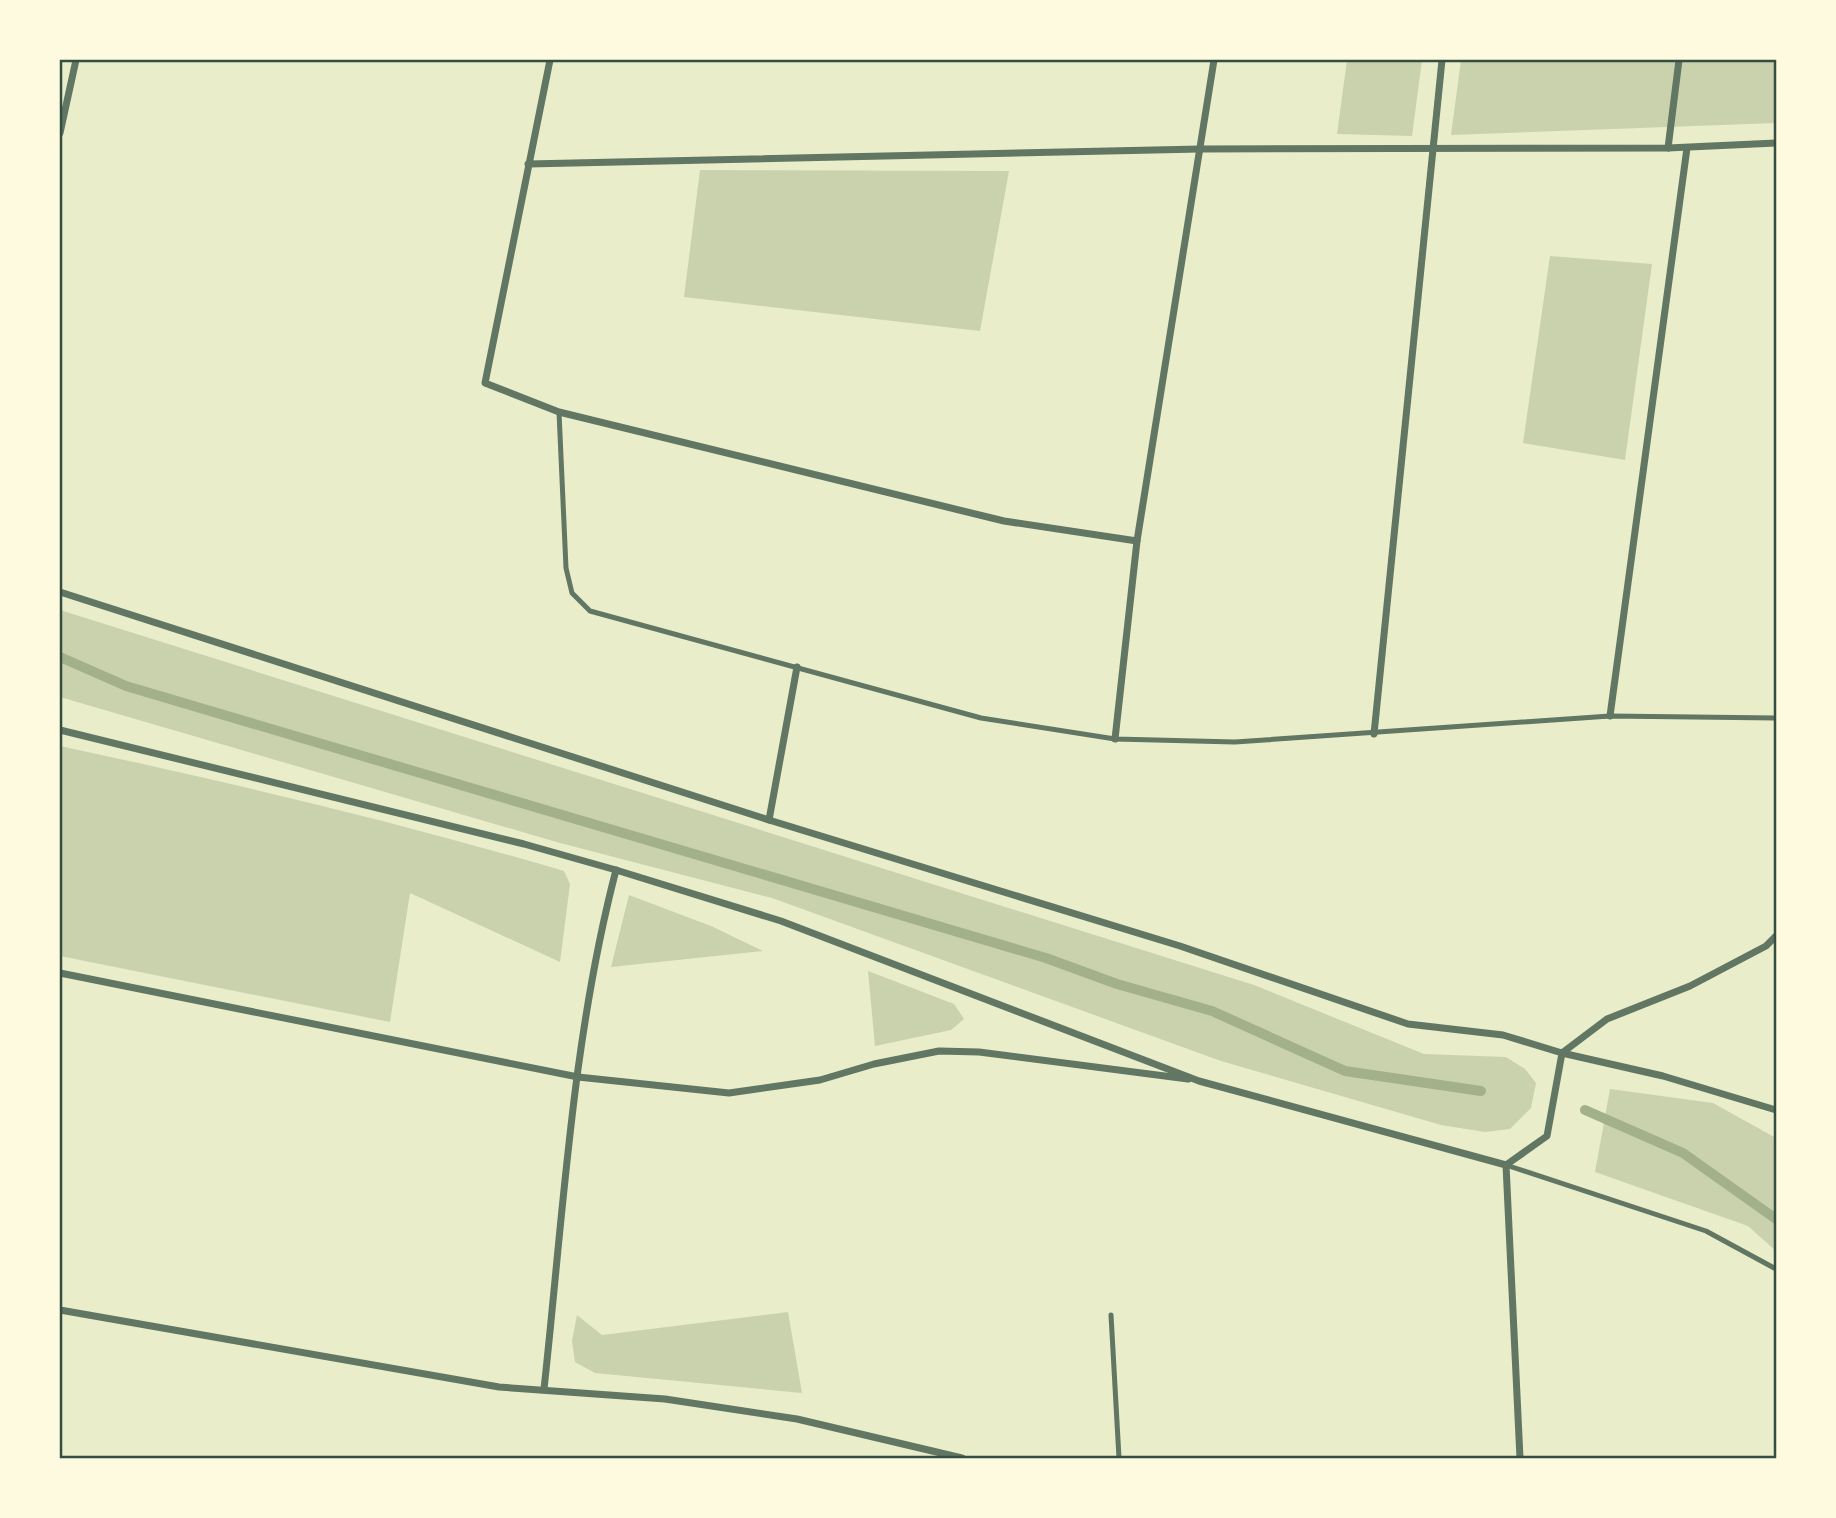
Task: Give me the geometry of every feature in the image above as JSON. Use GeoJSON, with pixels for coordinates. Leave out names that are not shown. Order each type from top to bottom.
{"type":"FeatureCollection","features":[{"type":"Feature","properties":{"kind":"street"},"geometry":{"type":"LineString","coordinates":[[60,133],[76,60]]}},
{"type":"Feature","properties":{"kind":"street"},"geometry":{"type":"LineString","coordinates":[[550,60],[485,383],[559,411],[1004,521],[1137,541]]}},
{"type":"Feature","properties":{"kind":"street"},"geometry":{"type":"LineString","coordinates":[[1115,738],[1137,541],[1214,60]]}},
{"type":"Feature","properties":{"kind":"street"},"geometry":{"type":"LineString","coordinates":[[1374,734],[1442,60]]}},
{"type":"Feature","properties":{"kind":"street"},"geometry":{"type":"LineString","coordinates":[[1668,148],[1679,60]]}},
{"type":"Feature","properties":{"kind":"street"},"geometry":{"type":"LineString","coordinates":[[528,164],[1200,149],[1687,148],[1776,143]]}},
{"type":"Feature","properties":{"kind":"street"},"geometry":{"type":"LineString","coordinates":[[1610,716],[1687,148]]}},
{"type":"Feature","properties":{"kind":"street"},"geometry":{"type":"LineString","coordinates":[[60,593],[769,820],[1180,946],[1408,1024],[1503,1035],[1562,1053],[1663,1076],[1776,1110]]}},
{"type":"Feature","properties":{"kind":"street"},"geometry":{"type":"LineString","coordinates":[[769,820],[797,667]]}},
{"type":"Feature","properties":{"kind":"street"},"geometry":{"type":"LineString","coordinates":[[60,730],[524,844],[616,870],[781,921],[1199,1081],[1506,1165]]}},
{"type":"Feature","properties":{"kind":"street"},"geometry":{"type":"LineString","coordinates":[[544,1389],[578,1077],[596,945],[616,870]]}},
{"type":"Feature","properties":{"kind":"street"},"geometry":{"type":"LineString","coordinates":[[1506,1165],[1547,1136],[1562,1053],[1607,1019],[1690,986],[1766,946],[1776,936]]}},
{"type":"Feature","properties":{"kind":"street"},"geometry":{"type":"LineString","coordinates":[[60,973],[578,1077],[729,1093],[820,1080],[874,1064],[939,1051],[979,1052],[1199,1081]]}},
{"type":"Feature","properties":{"kind":"street"},"geometry":{"type":"LineString","coordinates":[[1506,1165],[1520,1458]]}},
{"type":"Feature","properties":{"kind":"street"},"geometry":{"type":"LineString","coordinates":[[60,1310],[499,1387],[665,1399],[797,1419],[962,1458]]}},
{"type":"Feature","properties":{"kind":"lane"},"geometry":{"type":"LineString","coordinates":[[559,411],[566,568],[572,593],[590,611],[981,718],[1115,738],[1235,742],[1610,716],[1776,718]]}},
{"type":"Feature","properties":{"kind":"lane"},"geometry":{"type":"LineString","coordinates":[[1506,1165],[1706,1231],[1776,1269]]}},
{"type":"Feature","properties":{"kind":"lane"},"geometry":{"type":"LineString","coordinates":[[1111,1315],[1119,1458]]}},
{"type":"Feature","properties":{"kind":"green space"},"geometry":{"type":"Polygon","coordinates":[[[1347,60],[1422,60],[1412,136],[1337,134],[1347,60]]]}},
{"type":"Feature","properties":{"kind":"green space"},"geometry":{"type":"Polygon","coordinates":[[[1461,60],[1776,60],[1776,123],[1451,135],[1461,60]]]}},
{"type":"Feature","properties":{"kind":"green space"},"geometry":{"type":"Polygon","coordinates":[[[700,170],[1009,171],[980,331],[684,297],[700,170]]]}},
{"type":"Feature","properties":{"kind":"green space"},"geometry":{"type":"Polygon","coordinates":[[[1550,256],[1652,264],[1625,460],[1523,443],[1550,256]]]}},
{"type":"Feature","properties":{"kind":"green space"},"geometry":{"type":"Polygon","coordinates":[[[60,610],[1254,985],[1424,1054],[1506,1057],[1525,1069],[1536,1083],[1531,1108],[1510,1129],[1485,1132],[1441,1125],[1221,1061],[772,898],[560,843],[60,697],[60,610]]]}},
{"type":"Feature","properties":{"kind":"green space"},"geometry":{"type":"Polygon","coordinates":[[[60,746],[313,804],[564,871],[570,884],[560,962],[410,893],[390,1022],[60,956],[60,746]]]}},
{"type":"Feature","properties":{"kind":"green space"},"geometry":{"type":"Polygon","coordinates":[[[629,895],[711,926],[763,951],[611,967],[629,895]]]}},
{"type":"Feature","properties":{"kind":"green space"},"geometry":{"type":"Polygon","coordinates":[[[868,971],[954,1004],[964,1019],[951,1030],[875,1046],[868,971]]]}},
{"type":"Feature","properties":{"kind":"green space"},"geometry":{"type":"Polygon","coordinates":[[[1610,1089],[1713,1103],[1776,1138],[1776,1251],[1748,1226],[1595,1172],[1610,1089]]]}},
{"type":"Feature","properties":{"kind":"green space"},"geometry":{"type":"Polygon","coordinates":[[[788,1312],[802,1393],[595,1373],[575,1362],[572,1341],[577,1315],[602,1335],[788,1312]]]}},
{"type":"Feature","properties":{"kind":"waterway"},"geometry":{"type":"LineString","coordinates":[[60,657],[126,686],[1046,958],[1117,984],[1212,1011],[1345,1071],[1481,1091]]}},
{"type":"Feature","properties":{"kind":"waterway"},"geometry":{"type":"LineString","coordinates":[[1585,1110],[1683,1153],[1776,1219]]}}]}
